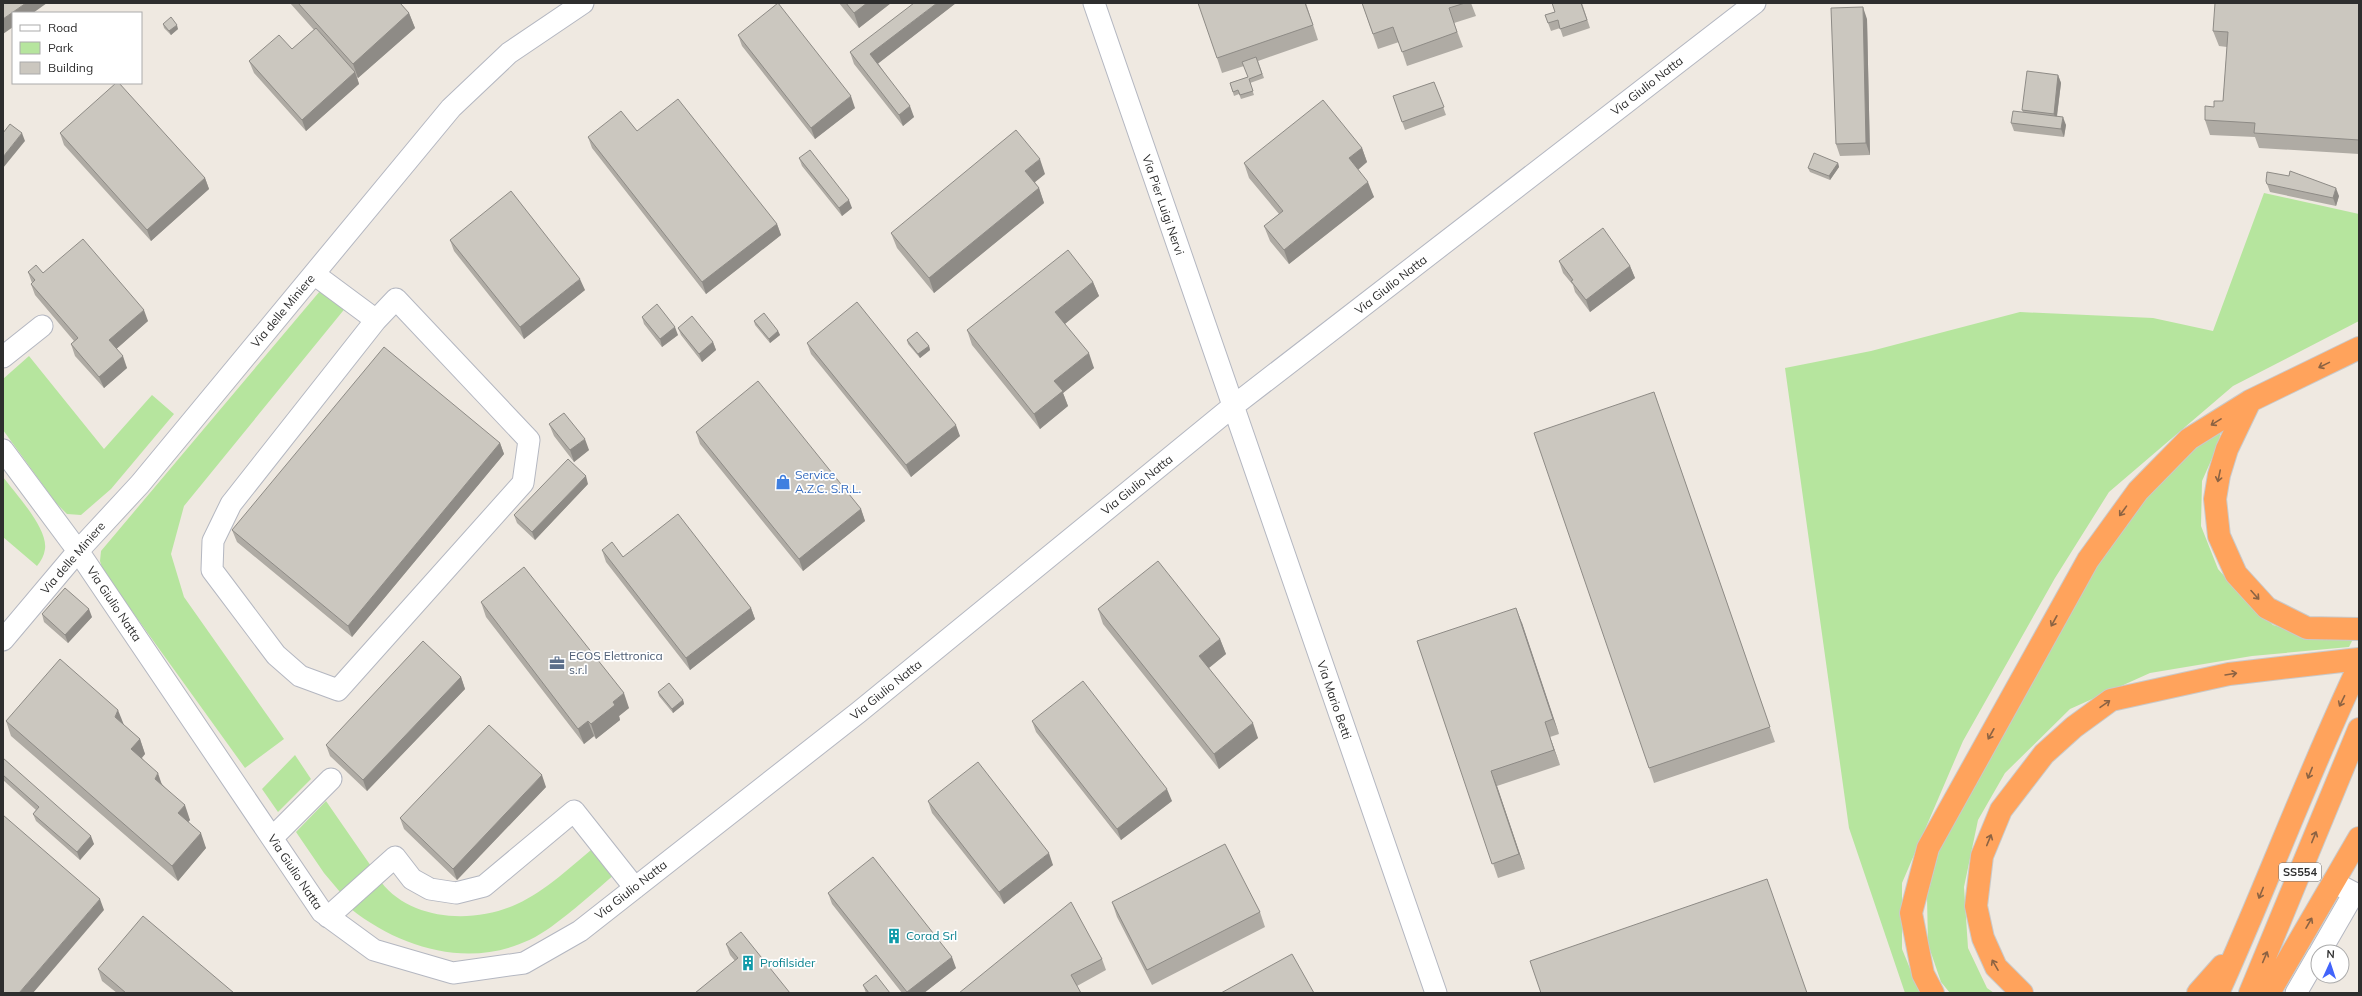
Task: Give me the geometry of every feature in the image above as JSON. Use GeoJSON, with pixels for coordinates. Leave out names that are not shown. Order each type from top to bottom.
{"type":"FeatureCollection","features":[{"type":"Feature","properties":{"kind":"highway"},"geometry":{"type":"LineString","coordinates":[[1933,993],[1923,974],[1911,913],[1928,848],[2088,560],[2138,491],[2189,439],[2250,401],[2359,348]]}},
{"type":"Feature","properties":{"kind":"highway"},"geometry":{"type":"LineString","coordinates":[[2250,401],[2227,449],[2219,475],[2215,499],[2219,536],[2236,574],[2267,608],[2307,628],[2359,629]]}},
{"type":"Feature","properties":{"kind":"highway"},"geometry":{"type":"LineString","coordinates":[[2022,993],[1996,967],[1983,938],[1976,906],[1982,856],[2001,810],[2044,754],[2074,727],[2111,700],[2229,674],[2359,659]]}},
{"type":"Feature","properties":{"kind":"highway","name":"SS554"},"geometry":{"type":"LineString","coordinates":[[2218,993],[2241,942],[2325,737],[2359,666]]}},
{"type":"Feature","properties":{"kind":"highway","name":"SS554"},"geometry":{"type":"LineString","coordinates":[[2250,993],[2348,751],[2359,728]]}},
{"type":"Feature","properties":{"kind":"highway"},"geometry":{"type":"LineString","coordinates":[[2268,993],[2359,838]]}},
{"type":"Feature","properties":{"kind":"highway"},"geometry":{"type":"LineString","coordinates":[[2198,993],[2241,942]]}},
{"type":"Feature","properties":{"kind":"street","name":"Via delle Miniere"},"geometry":{"type":"LineString","coordinates":[[3,640],[78,551],[140,484],[451,108],[509,53],[583,3]]}},
{"type":"Feature","properties":{"kind":"street","name":"Via Pier Luigi Nervi"},"geometry":{"type":"LineString","coordinates":[[1094,3],[1232,407]]}},
{"type":"Feature","properties":{"kind":"street","name":"Via Giulio Natta"},"geometry":{"type":"LineString","coordinates":[[3,450],[78,551],[322,912],[374,950],[453,973],[524,963],[580,931],[859,712],[1232,407],[1755,3]]}},
{"type":"Feature","properties":{"kind":"street"},"geometry":{"type":"LineString","coordinates":[[314,274],[376,320]]}},
{"type":"Feature","properties":{"kind":"street"},"geometry":{"type":"LineString","coordinates":[[396,299],[529,440],[528,458],[523,483],[338,690],[300,676],[276,655],[212,570],[213,542],[231,504],[376,320],[396,299]]}},
{"type":"Feature","properties":{"kind":"street"},"geometry":{"type":"LineString","coordinates":[[3,357],[42,326]]}},
{"type":"Feature","properties":{"kind":"street","name":"Via Mario Betti"},"geometry":{"type":"LineString","coordinates":[[1232,407],[1436,993]]}},
{"type":"Feature","properties":{"kind":"street"},"geometry":{"type":"LineString","coordinates":[[272,838],[331,779]]}},
{"type":"Feature","properties":{"kind":"street"},"geometry":{"type":"LineString","coordinates":[[328,917],[395,857],[412,880],[430,889],[456,893],[484,886],[574,811],[635,888]]}},
{"type":"Feature","properties":{"kind":"street"},"geometry":{"type":"LineString","coordinates":[[2325,944],[2354,893],[2333,882]]}},
{"type":"Feature","properties":{"kind":"street"},"geometry":{"type":"LineString","coordinates":[[2296,993],[2310,969]]}},
{"type":"Feature","properties":{"kind":"green space"},"geometry":{"type":"Polygon","coordinates":[[[2264,193],[2359,214],[2359,321],[2233,386],[2109,492],[2055,578],[1963,741],[1902,883],[1902,949],[1920,993],[1905,993],[1849,828],[1785,368],[1871,351],[2020,312],[2153,318],[2213,331],[2264,193]]]}},
{"type":"Feature","properties":{"kind":"green space"},"geometry":{"type":"Polygon","coordinates":[[[320,291],[347,306],[184,506],[171,554],[184,597],[284,739],[245,768],[103,571],[100,561],[101,551],[320,291]]]}},
{"type":"Feature","properties":{"kind":"green space"},"geometry":{"type":"Polygon","coordinates":[[[29,356],[104,449],[152,395],[174,414],[111,489],[81,515],[67,514],[56,503],[3,430],[3,379],[29,356]]]}},
{"type":"Feature","properties":{"kind":"green space"},"geometry":{"type":"Polygon","coordinates":[[[2221,431],[2218,445],[2202,481],[2201,526],[2218,569],[2240,594],[2273,625],[2322,640],[2353,639],[2349,647],[2252,656],[2150,673],[2070,709],[2005,773],[1978,820],[1964,887],[1968,948],[1987,988],[1994,993],[1950,993],[1941,982],[1928,944],[1927,897],[1941,844],[2102,558],[2158,482],[2210,436],[2221,431]]]}},
{"type":"Feature","properties":{"kind":"green space"},"geometry":{"type":"Polygon","coordinates":[[[3,477],[30,511],[45,541],[44,554],[37,566],[3,537],[3,477]]]}},
{"type":"Feature","properties":{"kind":"green space"},"geometry":{"type":"Polygon","coordinates":[[[295,755],[311,779],[278,812],[262,789],[295,755]]]}},
{"type":"Feature","properties":{"kind":"green space"},"geometry":{"type":"Polygon","coordinates":[[[326,801],[373,869],[340,892],[324,873],[296,832],[326,801]]]}},
{"type":"Feature","properties":{"kind":"green space"},"geometry":{"type":"Polygon","coordinates":[[[596,846],[615,874],[551,927],[526,941],[501,950],[475,953],[448,952],[422,947],[373,925],[351,909],[381,882],[394,895],[409,905],[426,911],[444,915],[463,916],[500,910],[528,899],[558,878],[596,846]]]}},
{"type":"Feature","properties":{"kind":"building"},"geometry":{"type":"Polygon","coordinates":[[[3,3],[26,3],[12,12],[3,19],[3,3]]]}},
{"type":"Feature","properties":{"kind":"building"},"geometry":{"type":"Polygon","coordinates":[[[298,3],[400,3],[409,13],[353,64],[298,3]]]}},
{"type":"Feature","properties":{"kind":"building"},"geometry":{"type":"Polygon","coordinates":[[[778,3],[851,96],[811,128],[738,35],[778,3]]]}},
{"type":"Feature","properties":{"kind":"building"},"geometry":{"type":"Polygon","coordinates":[[[846,3],[867,3],[854,13],[846,3]]]}},
{"type":"Feature","properties":{"kind":"building"},"geometry":{"type":"Polygon","coordinates":[[[914,3],[937,3],[870,54],[910,106],[899,115],[850,52],[914,3]]]}},
{"type":"Feature","properties":{"kind":"building"},"geometry":{"type":"Polygon","coordinates":[[[1198,3],[1305,3],[1313,25],[1217,58],[1198,3]]]}},
{"type":"Feature","properties":{"kind":"building"},"geometry":{"type":"Polygon","coordinates":[[[1362,3],[1465,3],[1449,8],[1457,32],[1402,52],[1393,27],[1373,34],[1362,3]]]}},
{"type":"Feature","properties":{"kind":"building"},"geometry":{"type":"Polygon","coordinates":[[[1552,3],[1581,3],[1587,20],[1560,29],[1558,20],[1548,23],[1545,15],[1555,12],[1552,3]]]}},
{"type":"Feature","properties":{"kind":"building"},"geometry":{"type":"Polygon","coordinates":[[[2215,3],[2359,3],[2359,140],[2254,133],[2255,123],[2205,120],[2205,106],[2214,107],[2214,101],[2223,101],[2228,32],[2213,31],[2215,3]]]}},
{"type":"Feature","properties":{"kind":"building"},"geometry":{"type":"Polygon","coordinates":[[[1863,7],[1866,143],[1836,144],[1831,8],[1863,7]]]}},
{"type":"Feature","properties":{"kind":"building"},"geometry":{"type":"Polygon","coordinates":[[[171,17],[177,25],[169,31],[163,24],[171,17]]]}},
{"type":"Feature","properties":{"kind":"building"},"geometry":{"type":"Polygon","coordinates":[[[316,28],[355,72],[302,120],[249,61],[279,35],[292,49],[316,28]]]}},
{"type":"Feature","properties":{"kind":"building"},"geometry":{"type":"Polygon","coordinates":[[[1256,57],[1262,74],[1249,79],[1253,91],[1240,95],[1238,90],[1233,92],[1230,83],[1248,77],[1242,62],[1256,57]]]}},
{"type":"Feature","properties":{"kind":"building"},"geometry":{"type":"Polygon","coordinates":[[[2027,71],[2058,75],[2054,114],[2022,110],[2027,71]]]}},
{"type":"Feature","properties":{"kind":"building"},"geometry":{"type":"Polygon","coordinates":[[[1434,82],[1444,107],[1402,122],[1393,96],[1434,82]]]}},
{"type":"Feature","properties":{"kind":"building"},"geometry":{"type":"Polygon","coordinates":[[[115,84],[120,84],[205,178],[147,230],[60,133],[115,84]]]}},
{"type":"Feature","properties":{"kind":"building"},"geometry":{"type":"Polygon","coordinates":[[[678,99],[777,224],[702,282],[588,137],[621,111],[637,131],[678,99]]]}},
{"type":"Feature","properties":{"kind":"building"},"geometry":{"type":"Polygon","coordinates":[[[1323,100],[1362,148],[1349,158],[1368,182],[1284,250],[1264,226],[1283,211],[1244,163],[1323,100]]]}},
{"type":"Feature","properties":{"kind":"building"},"geometry":{"type":"Polygon","coordinates":[[[2013,111],[2063,117],[2061,129],[2011,123],[2013,111]]]}},
{"type":"Feature","properties":{"kind":"building"},"geometry":{"type":"Polygon","coordinates":[[[10,124],[22,133],[3,157],[3,133],[10,124]]]}},
{"type":"Feature","properties":{"kind":"building"},"geometry":{"type":"Polygon","coordinates":[[[1016,130],[1040,159],[1025,171],[1039,188],[929,278],[891,233],[1016,130]]]}},
{"type":"Feature","properties":{"kind":"building"},"geometry":{"type":"Polygon","coordinates":[[[810,150],[849,200],[839,208],[799,158],[810,150]]]}},
{"type":"Feature","properties":{"kind":"building"},"geometry":{"type":"Polygon","coordinates":[[[1814,153],[1838,163],[1829,176],[1808,168],[1814,153]]]}},
{"type":"Feature","properties":{"kind":"building"},"geometry":{"type":"Polygon","coordinates":[[[2290,171],[2336,188],[2333,198],[2267,184],[2267,172],[2289,176],[2290,171]]]}},
{"type":"Feature","properties":{"kind":"building"},"geometry":{"type":"Polygon","coordinates":[[[511,191],[580,279],[520,327],[450,240],[511,191]]]}},
{"type":"Feature","properties":{"kind":"building"},"geometry":{"type":"Polygon","coordinates":[[[1603,228],[1630,266],[1586,300],[1571,281],[1573,280],[1559,261],[1603,228]]]}},
{"type":"Feature","properties":{"kind":"building"},"geometry":{"type":"Polygon","coordinates":[[[83,239],[144,310],[109,340],[123,356],[99,377],[71,344],[78,338],[31,284],[35,280],[28,272],[36,265],[43,273],[83,239]]]}},
{"type":"Feature","properties":{"kind":"building"},"geometry":{"type":"Polygon","coordinates":[[[1068,250],[1093,282],[1055,312],[1089,353],[1054,381],[1063,391],[1034,414],[967,330],[1068,250]]]}},
{"type":"Feature","properties":{"kind":"building"},"geometry":{"type":"Polygon","coordinates":[[[857,302],[956,425],[906,465],[807,343],[857,302]]]}},
{"type":"Feature","properties":{"kind":"building"},"geometry":{"type":"Polygon","coordinates":[[[657,304],[675,327],[660,339],[642,317],[657,304]]]}},
{"type":"Feature","properties":{"kind":"building"},"geometry":{"type":"Polygon","coordinates":[[[764,313],[778,331],[769,339],[754,321],[764,313]]]}},
{"type":"Feature","properties":{"kind":"building"},"geometry":{"type":"Polygon","coordinates":[[[692,316],[713,342],[699,354],[678,328],[692,316]]]}},
{"type":"Feature","properties":{"kind":"building"},"geometry":{"type":"Polygon","coordinates":[[[917,332],[929,346],[918,354],[907,340],[917,332]]]}},
{"type":"Feature","properties":{"kind":"building"},"geometry":{"type":"Polygon","coordinates":[[[384,347],[500,443],[348,626],[232,530],[384,347]]]}},
{"type":"Feature","properties":{"kind":"building","name":"Service A.Z.C. S.R.L."},"geometry":{"type":"Polygon","coordinates":[[[758,381],[861,509],[799,559],[696,432],[758,381]]]}},
{"type":"Feature","properties":{"kind":"building"},"geometry":{"type":"Polygon","coordinates":[[[1654,392],[1770,727],[1649,768],[1534,433],[1654,392]]]}},
{"type":"Feature","properties":{"kind":"building"},"geometry":{"type":"Polygon","coordinates":[[[564,413],[585,439],[570,450],[549,424],[564,413]]]}},
{"type":"Feature","properties":{"kind":"building"},"geometry":{"type":"Polygon","coordinates":[[[568,459],[586,476],[532,532],[514,515],[568,459]]]}},
{"type":"Feature","properties":{"kind":"building"},"geometry":{"type":"Polygon","coordinates":[[[678,514],[751,608],[686,658],[602,550],[612,542],[623,557],[678,514]]]}},
{"type":"Feature","properties":{"kind":"building"},"geometry":{"type":"Polygon","coordinates":[[[1158,561],[1220,639],[1199,656],[1253,723],[1214,754],[1098,609],[1158,561]]]}},
{"type":"Feature","properties":{"kind":"building","name":"ECOS Elettronica s.r.l"},"geometry":{"type":"Polygon","coordinates":[[[524,567],[624,693],[613,702],[615,705],[591,724],[588,721],[578,729],[481,602],[524,567]]]}},
{"type":"Feature","properties":{"kind":"building"},"geometry":{"type":"Polygon","coordinates":[[[65,588],[89,609],[65,635],[42,614],[65,588]]]}},
{"type":"Feature","properties":{"kind":"building"},"geometry":{"type":"Polygon","coordinates":[[[1516,608],[1553,719],[1545,722],[1554,750],[1491,771],[1519,854],[1492,864],[1417,641],[1516,608]]]}},
{"type":"Feature","properties":{"kind":"building"},"geometry":{"type":"Polygon","coordinates":[[[423,641],[461,677],[363,780],[326,745],[423,641]]]}},
{"type":"Feature","properties":{"kind":"building"},"geometry":{"type":"Polygon","coordinates":[[[60,659],[118,710],[115,717],[140,739],[131,749],[158,773],[155,779],[185,805],[178,813],[201,833],[172,866],[6,721],[60,659]]]}},
{"type":"Feature","properties":{"kind":"building"},"geometry":{"type":"Polygon","coordinates":[[[1083,681],[1167,789],[1117,829],[1032,721],[1083,681]]]}},
{"type":"Feature","properties":{"kind":"building"},"geometry":{"type":"Polygon","coordinates":[[[669,683],[683,700],[672,709],[658,692],[669,683]]]}},
{"type":"Feature","properties":{"kind":"building"},"geometry":{"type":"Polygon","coordinates":[[[489,725],[542,775],[453,869],[400,818],[489,725]]]}},
{"type":"Feature","properties":{"kind":"building"},"geometry":{"type":"Polygon","coordinates":[[[3,758],[91,836],[77,852],[33,814],[39,807],[3,775],[3,758]]]}},
{"type":"Feature","properties":{"kind":"building"},"geometry":{"type":"Polygon","coordinates":[[[978,762],[1049,853],[999,892],[928,801],[978,762]]]}},
{"type":"Feature","properties":{"kind":"building"},"geometry":{"type":"Polygon","coordinates":[[[3,815],[100,899],[19,993],[3,993],[3,815]]]}},
{"type":"Feature","properties":{"kind":"building"},"geometry":{"type":"Polygon","coordinates":[[[1225,844],[1260,912],[1147,970],[1112,902],[1225,844]]]}},
{"type":"Feature","properties":{"kind":"building","name":"Corad Srl"},"geometry":{"type":"Polygon","coordinates":[[[873,857],[952,957],[907,992],[828,893],[873,857]]]}},
{"type":"Feature","properties":{"kind":"building"},"geometry":{"type":"Polygon","coordinates":[[[1767,879],[1807,993],[1541,993],[1530,961],[1767,879]]]}},
{"type":"Feature","properties":{"kind":"building"},"geometry":{"type":"Polygon","coordinates":[[[1071,902],[1102,959],[1071,975],[1081,993],[959,993],[1071,902]]]}},
{"type":"Feature","properties":{"kind":"building"},"geometry":{"type":"Polygon","coordinates":[[[143,916],[234,993],[126,993],[98,969],[143,916]]]}},
{"type":"Feature","properties":{"kind":"building","name":"Profilsider"},"geometry":{"type":"Polygon","coordinates":[[[741,932],[790,993],[695,993],[738,958],[726,944],[741,932]]]}},
{"type":"Feature","properties":{"kind":"building"},"geometry":{"type":"Polygon","coordinates":[[[1292,954],[1314,993],[1221,993],[1292,954]]]}},
{"type":"Feature","properties":{"kind":"building"},"geometry":{"type":"Polygon","coordinates":[[[876,975],[890,993],[869,993],[863,985],[876,975]]]}},
{"type":"Feature","properties":{"kind":"place","name":"Service A.Z.C. S.R.L."},"geometry":{"type":"Point","coordinates":[783,482]}},
{"type":"Feature","properties":{"kind":"place","name":"ECOS Elettronica s.r.l"},"geometry":{"type":"Point","coordinates":[557,663]}},
{"type":"Feature","properties":{"kind":"place","name":"Corad Srl"},"geometry":{"type":"Point","coordinates":[894,936]}},
{"type":"Feature","properties":{"kind":"place","name":"Profilsider"},"geometry":{"type":"Point","coordinates":[748,963]}}]}
